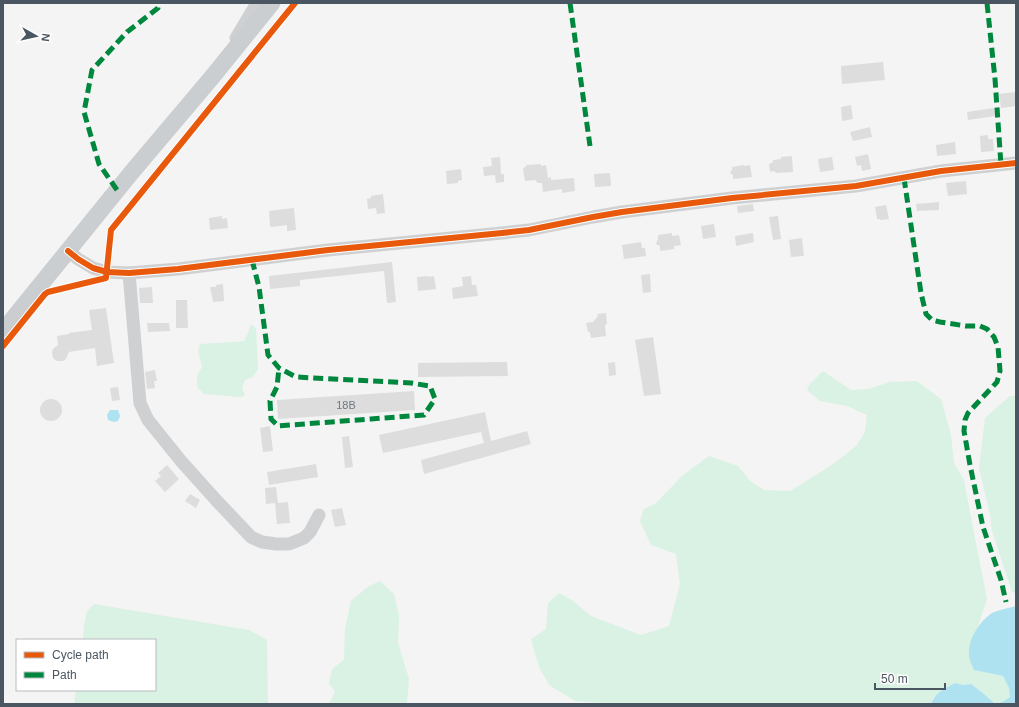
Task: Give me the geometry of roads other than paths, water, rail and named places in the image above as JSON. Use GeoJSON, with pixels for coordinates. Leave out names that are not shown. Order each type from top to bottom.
{"type":"FeatureCollection","features":[{"type":"Feature","properties":{"kind":"main road"},"geometry":{"type":"LineString","coordinates":[[3,331],[130,173],[213,76],[272,3]]}},
{"type":"Feature","properties":{"kind":"street"},"geometry":{"type":"LineString","coordinates":[[213,76],[257,3]]}},
{"type":"Feature","properties":{"kind":"street"},"geometry":{"type":"LineString","coordinates":[[68,251],[86,264],[102,272],[129,273],[178,269],[328,250],[529,230],[622,212],[732,198],[856,186],[941,171],[1016,163]]}},
{"type":"Feature","properties":{"kind":"street"},"geometry":{"type":"LineString","coordinates":[[129,273],[140,403],[148,420],[181,461],[251,537],[262,542],[289,544],[304,538],[310,532],[319,515]]}},
{"type":"Feature","properties":{"kind":"water"},"geometry":{"type":"Polygon","coordinates":[[[110,410],[118,410],[120,416],[118,421],[114,422],[108,420],[107,415],[110,410]]]}},
{"type":"Feature","properties":{"kind":"water"},"geometry":{"type":"Polygon","coordinates":[[[1016,606],[1016,704],[997,704],[1010,697],[1009,688],[1003,676],[974,670],[969,655],[970,643],[975,631],[987,617],[994,612],[1016,606]]]}},
{"type":"Feature","properties":{"kind":"water"},"geometry":{"type":"Polygon","coordinates":[[[955,683],[963,685],[971,684],[995,704],[931,704],[938,694],[955,683]]]}}]}
